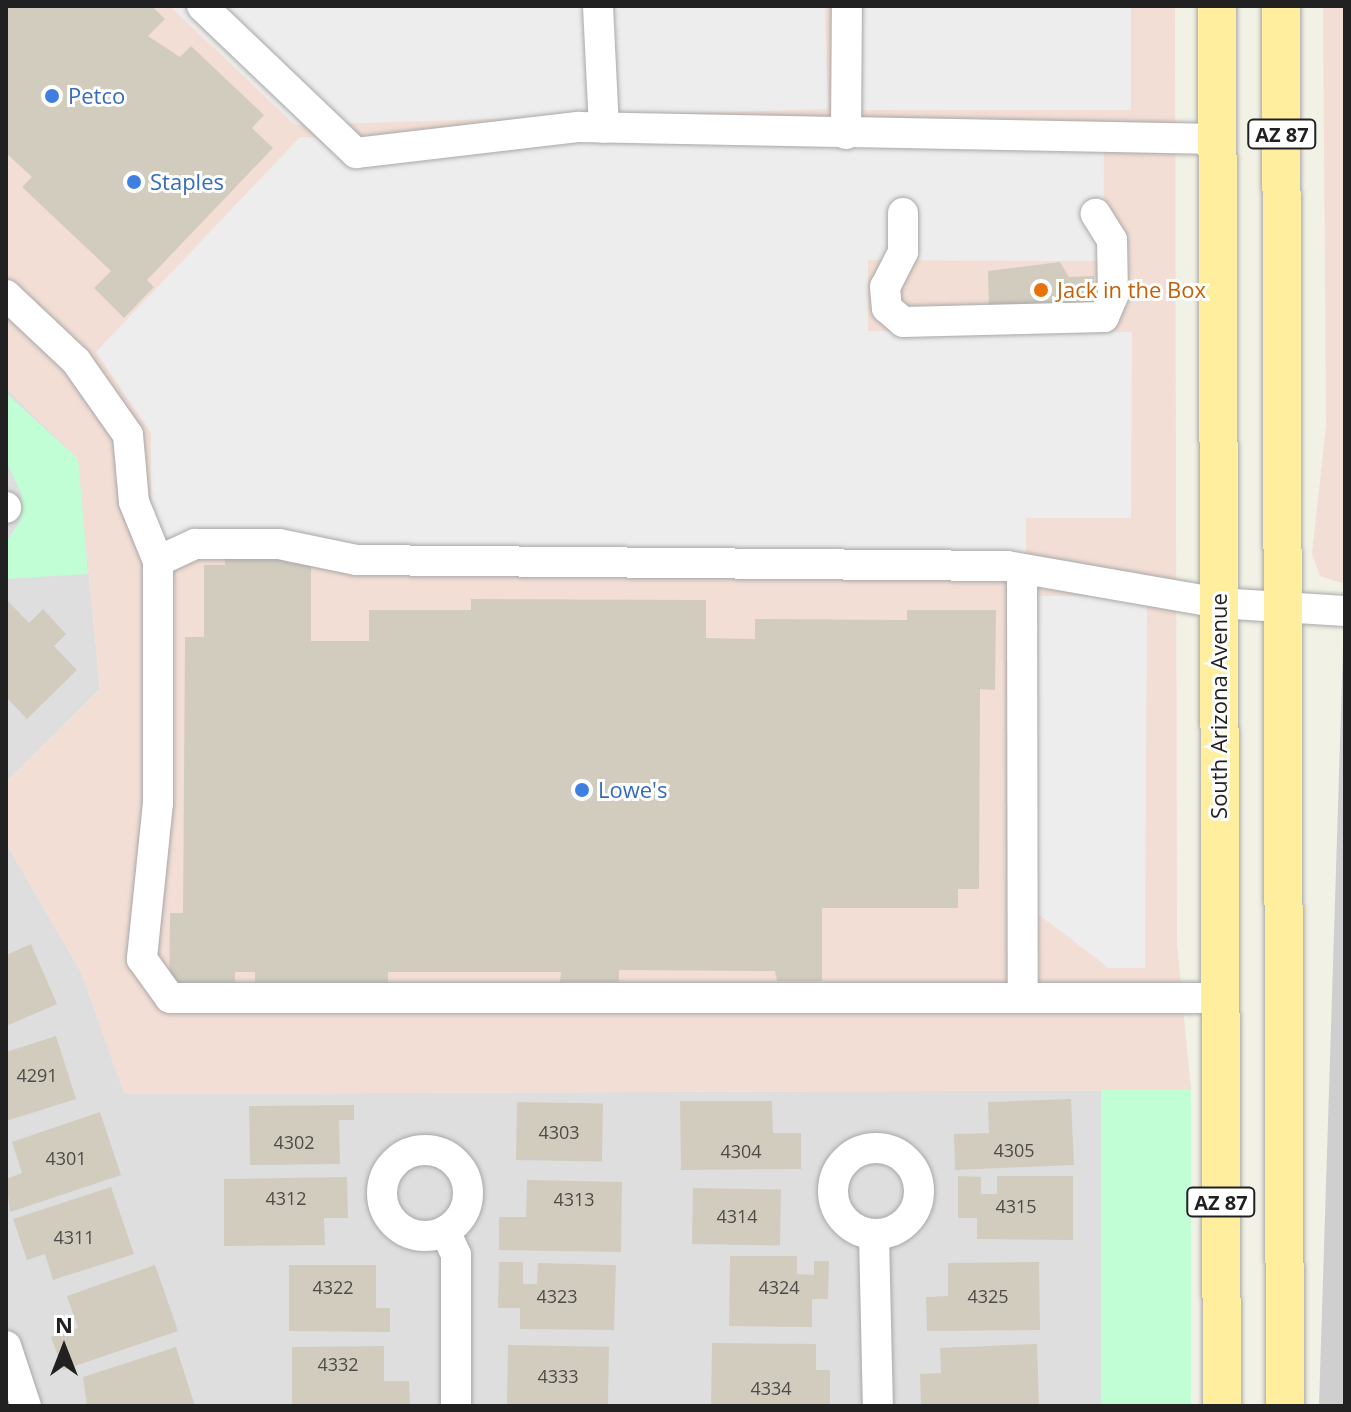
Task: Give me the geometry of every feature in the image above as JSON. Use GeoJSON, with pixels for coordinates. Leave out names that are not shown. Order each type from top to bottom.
{"type":"FeatureCollection","features":[{"type":"Feature","properties":{"kind":"main road","name":"South Arizona Avenue"},"geometry":{"type":"LineString","coordinates":[[1217,6],[1222,1406]]}},
{"type":"Feature","properties":{"kind":"main road","name":"AZ 87"},"geometry":{"type":"LineString","coordinates":[[1281,6],[1285,1406]]}},
{"type":"Feature","properties":{"kind":"street"},"geometry":{"type":"LineString","coordinates":[[202,6],[356,153],[604,128],[1218,139]]}},
{"type":"Feature","properties":{"kind":"street"},"geometry":{"type":"LineString","coordinates":[[598,6],[604,128]]}},
{"type":"Feature","properties":{"kind":"street"},"geometry":{"type":"LineString","coordinates":[[846,134],[847,6]]}},
{"type":"Feature","properties":{"kind":"street"},"geometry":{"type":"LineString","coordinates":[[903,213],[903,252],[885,287],[887,308],[903,322],[1104,317],[1113,296],[1112,240],[1096,214]]}},
{"type":"Feature","properties":{"kind":"street"},"geometry":{"type":"LineString","coordinates":[[6,295],[76,361],[128,435],[134,502],[158,561],[158,803],[142,959],[170,998],[1219,998]]}},
{"type":"Feature","properties":{"kind":"street"},"geometry":{"type":"LineString","coordinates":[[158,561],[195,544],[279,544],[356,560],[1022,569],[1218,603],[1345,611]]}},
{"type":"Feature","properties":{"kind":"street"},"geometry":{"type":"LineString","coordinates":[[1022,569],[1023,998]]}},
{"type":"Feature","properties":{"kind":"street"},"geometry":{"type":"LineString","coordinates":[[445,1231],[456,1255],[456,1406]]}},
{"type":"Feature","properties":{"kind":"street"},"geometry":{"type":"LineString","coordinates":[[874,1235],[878,1406]]}},
{"type":"Feature","properties":{"kind":"street"},"geometry":{"type":"LineString","coordinates":[[6,1346],[26,1406]]}},
{"type":"Feature","properties":{"kind":"shaded area"},"geometry":{"type":"Polygon","coordinates":[[[6,6],[1175,6],[1177,942],[1191,1090],[124,1094],[81,972],[6,843],[6,782],[100,689],[78,459],[6,388],[6,6]]]}},
{"type":"Feature","properties":{"kind":"shaded area"},"geometry":{"type":"Polygon","coordinates":[[[170,6],[825,6],[828,109],[295,125],[170,6]]]}},
{"type":"Feature","properties":{"kind":"shaded area"},"geometry":{"type":"Polygon","coordinates":[[[849,6],[1131,6],[1131,110],[849,110],[849,6]]]}},
{"type":"Feature","properties":{"kind":"shaded area"},"geometry":{"type":"Polygon","coordinates":[[[1323,6],[1345,6],[1345,584],[1320,576],[1312,554],[1326,425],[1323,6]]]}},
{"type":"Feature","properties":{"kind":"shaded area"},"geometry":{"type":"Polygon","coordinates":[[[300,137],[1104,141],[1103,261],[868,260],[868,331],[1132,332],[1131,518],[1026,518],[1026,553],[151,549],[151,433],[96,352],[300,137]]]}},
{"type":"Feature","properties":{"kind":"shaded area"},"geometry":{"type":"Polygon","coordinates":[[[6,387],[78,459],[100,689],[6,782],[6,387]]]}},
{"type":"Feature","properties":{"kind":"shaded area"},"geometry":{"type":"Polygon","coordinates":[[[1035,596],[1147,596],[1145,968],[1109,968],[1034,911],[1035,596]]]}},
{"type":"Feature","properties":{"kind":"shaded area"},"geometry":{"type":"Polygon","coordinates":[[[1343,648],[1345,1406],[1319,1406],[1343,648]]]}},
{"type":"Feature","properties":{"kind":"shaded area"},"geometry":{"type":"Polygon","coordinates":[[[6,843],[81,972],[125,1094],[1191,1090],[1189,1406],[6,1406],[6,843]]]}},
{"type":"Feature","properties":{"kind":"green space"},"geometry":{"type":"Polygon","coordinates":[[[6,393],[78,459],[88,574],[6,579],[6,542],[20,521],[22,495],[6,461],[6,393]]]}},
{"type":"Feature","properties":{"kind":"green space"},"geometry":{"type":"Polygon","coordinates":[[[1101,1090],[1191,1090],[1191,1406],[1101,1406],[1101,1090]]]}},
{"type":"Feature","properties":{"kind":"building","name":"Staples"},"geometry":{"type":"Polygon","coordinates":[[[6,6],[152,6],[165,19],[148,36],[180,57],[191,46],[264,115],[252,128],[273,148],[147,280],[154,287],[124,318],[94,288],[111,271],[22,187],[32,177],[6,153],[6,6]]]}},
{"type":"Feature","properties":{"kind":"building","name":"Jack in the Box"},"geometry":{"type":"Polygon","coordinates":[[[1060,262],[1069,277],[1094,276],[1094,303],[989,310],[988,271],[1060,262]]]}},
{"type":"Feature","properties":{"kind":"building","name":"Lowe's"},"geometry":{"type":"Polygon","coordinates":[[[225,551],[288,552],[288,563],[311,563],[311,641],[369,641],[369,610],[471,610],[471,599],[706,600],[706,638],[755,639],[755,619],[907,620],[907,610],[996,610],[995,690],[980,689],[979,889],[958,889],[958,908],[822,908],[822,981],[777,981],[775,971],[619,970],[619,982],[560,982],[561,972],[388,972],[388,987],[255,986],[255,972],[235,972],[235,988],[169,988],[170,913],[183,913],[185,637],[204,637],[204,565],[225,565],[225,551]]]}},
{"type":"Feature","properties":{"kind":"building"},"geometry":{"type":"Polygon","coordinates":[[[6,599],[29,623],[43,609],[66,634],[54,646],[77,670],[27,719],[6,697],[6,599]]]}},
{"type":"Feature","properties":{"kind":"building"},"geometry":{"type":"Polygon","coordinates":[[[31,944],[57,1004],[6,1026],[6,955],[31,944]]]}},
{"type":"Feature","properties":{"kind":"building"},"geometry":{"type":"Polygon","coordinates":[[[56,1036],[76,1099],[6,1121],[6,1052],[56,1036]]]}},
{"type":"Feature","properties":{"kind":"building"},"geometry":{"type":"Polygon","coordinates":[[[1071,1099],[1074,1165],[955,1170],[954,1134],[989,1133],[988,1102],[1071,1099]]]}},
{"type":"Feature","properties":{"kind":"building"},"geometry":{"type":"Polygon","coordinates":[[[680,1101],[772,1101],[773,1133],[801,1133],[801,1169],[681,1170],[680,1101]]]}},
{"type":"Feature","properties":{"kind":"building"},"geometry":{"type":"Polygon","coordinates":[[[517,1102],[603,1104],[602,1161],[516,1160],[517,1102]]]}},
{"type":"Feature","properties":{"kind":"building"},"geometry":{"type":"Polygon","coordinates":[[[354,1105],[354,1120],[339,1120],[340,1164],[250,1165],[249,1106],[354,1105]]]}},
{"type":"Feature","properties":{"kind":"building"},"geometry":{"type":"Polygon","coordinates":[[[100,1112],[121,1175],[10,1212],[6,1179],[22,1173],[12,1142],[100,1112]]]}},
{"type":"Feature","properties":{"kind":"building"},"geometry":{"type":"Polygon","coordinates":[[[958,1176],[981,1177],[981,1194],[997,1194],[997,1176],[1073,1176],[1073,1240],[977,1239],[977,1218],[958,1218],[958,1176]]]}},
{"type":"Feature","properties":{"kind":"building"},"geometry":{"type":"Polygon","coordinates":[[[347,1177],[348,1218],[324,1218],[325,1245],[224,1246],[224,1179],[347,1177]]]}},
{"type":"Feature","properties":{"kind":"building"},"geometry":{"type":"Polygon","coordinates":[[[527,1180],[622,1182],[621,1252],[499,1250],[499,1217],[526,1217],[527,1180]]]}},
{"type":"Feature","properties":{"kind":"building"},"geometry":{"type":"Polygon","coordinates":[[[111,1187],[134,1254],[53,1280],[45,1254],[27,1260],[13,1219],[111,1187]]]}},
{"type":"Feature","properties":{"kind":"building"},"geometry":{"type":"Polygon","coordinates":[[[693,1188],[781,1190],[780,1246],[692,1244],[693,1188]]]}},
{"type":"Feature","properties":{"kind":"building"},"geometry":{"type":"Polygon","coordinates":[[[730,1256],[797,1256],[797,1274],[814,1275],[814,1261],[829,1261],[828,1299],[812,1299],[812,1327],[729,1326],[730,1256]]]}},
{"type":"Feature","properties":{"kind":"building"},"geometry":{"type":"Polygon","coordinates":[[[499,1262],[523,1262],[523,1284],[537,1284],[538,1263],[616,1265],[614,1330],[520,1329],[520,1308],[498,1308],[499,1262]]]}},
{"type":"Feature","properties":{"kind":"building"},"geometry":{"type":"Polygon","coordinates":[[[1039,1262],[1040,1330],[927,1331],[926,1297],[948,1296],[948,1263],[1039,1262]]]}},
{"type":"Feature","properties":{"kind":"building"},"geometry":{"type":"Polygon","coordinates":[[[155,1265],[178,1331],[63,1370],[51,1337],[78,1328],[67,1296],[155,1265]]]}},
{"type":"Feature","properties":{"kind":"building"},"geometry":{"type":"Polygon","coordinates":[[[289,1265],[376,1265],[376,1308],[390,1308],[390,1332],[289,1331],[289,1265]]]}},
{"type":"Feature","properties":{"kind":"building"},"geometry":{"type":"Polygon","coordinates":[[[712,1343],[816,1344],[816,1370],[830,1370],[830,1406],[711,1406],[712,1343]]]}},
{"type":"Feature","properties":{"kind":"building"},"geometry":{"type":"Polygon","coordinates":[[[1037,1344],[1039,1406],[921,1406],[920,1374],[941,1373],[940,1348],[1037,1344]]]}},
{"type":"Feature","properties":{"kind":"building"},"geometry":{"type":"Polygon","coordinates":[[[508,1345],[609,1347],[608,1406],[507,1406],[508,1345]]]}},
{"type":"Feature","properties":{"kind":"building"},"geometry":{"type":"Polygon","coordinates":[[[384,1346],[384,1381],[409,1381],[410,1406],[292,1406],[292,1347],[384,1346]]]}},
{"type":"Feature","properties":{"kind":"building"},"geometry":{"type":"Polygon","coordinates":[[[176,1347],[195,1406],[87,1406],[83,1377],[176,1347]]]}},
{"type":"Feature","properties":{"kind":"place","name":"Petco"},"geometry":{"type":"Point","coordinates":[52,96]}},
{"type":"Feature","properties":{"kind":"place","name":"Staples"},"geometry":{"type":"Point","coordinates":[134,182]}},
{"type":"Feature","properties":{"kind":"place","name":"Jack in the Box"},"geometry":{"type":"Point","coordinates":[1041,290]}},
{"type":"Feature","properties":{"kind":"place","name":"Lowe's"},"geometry":{"type":"Point","coordinates":[582,790]}}]}
